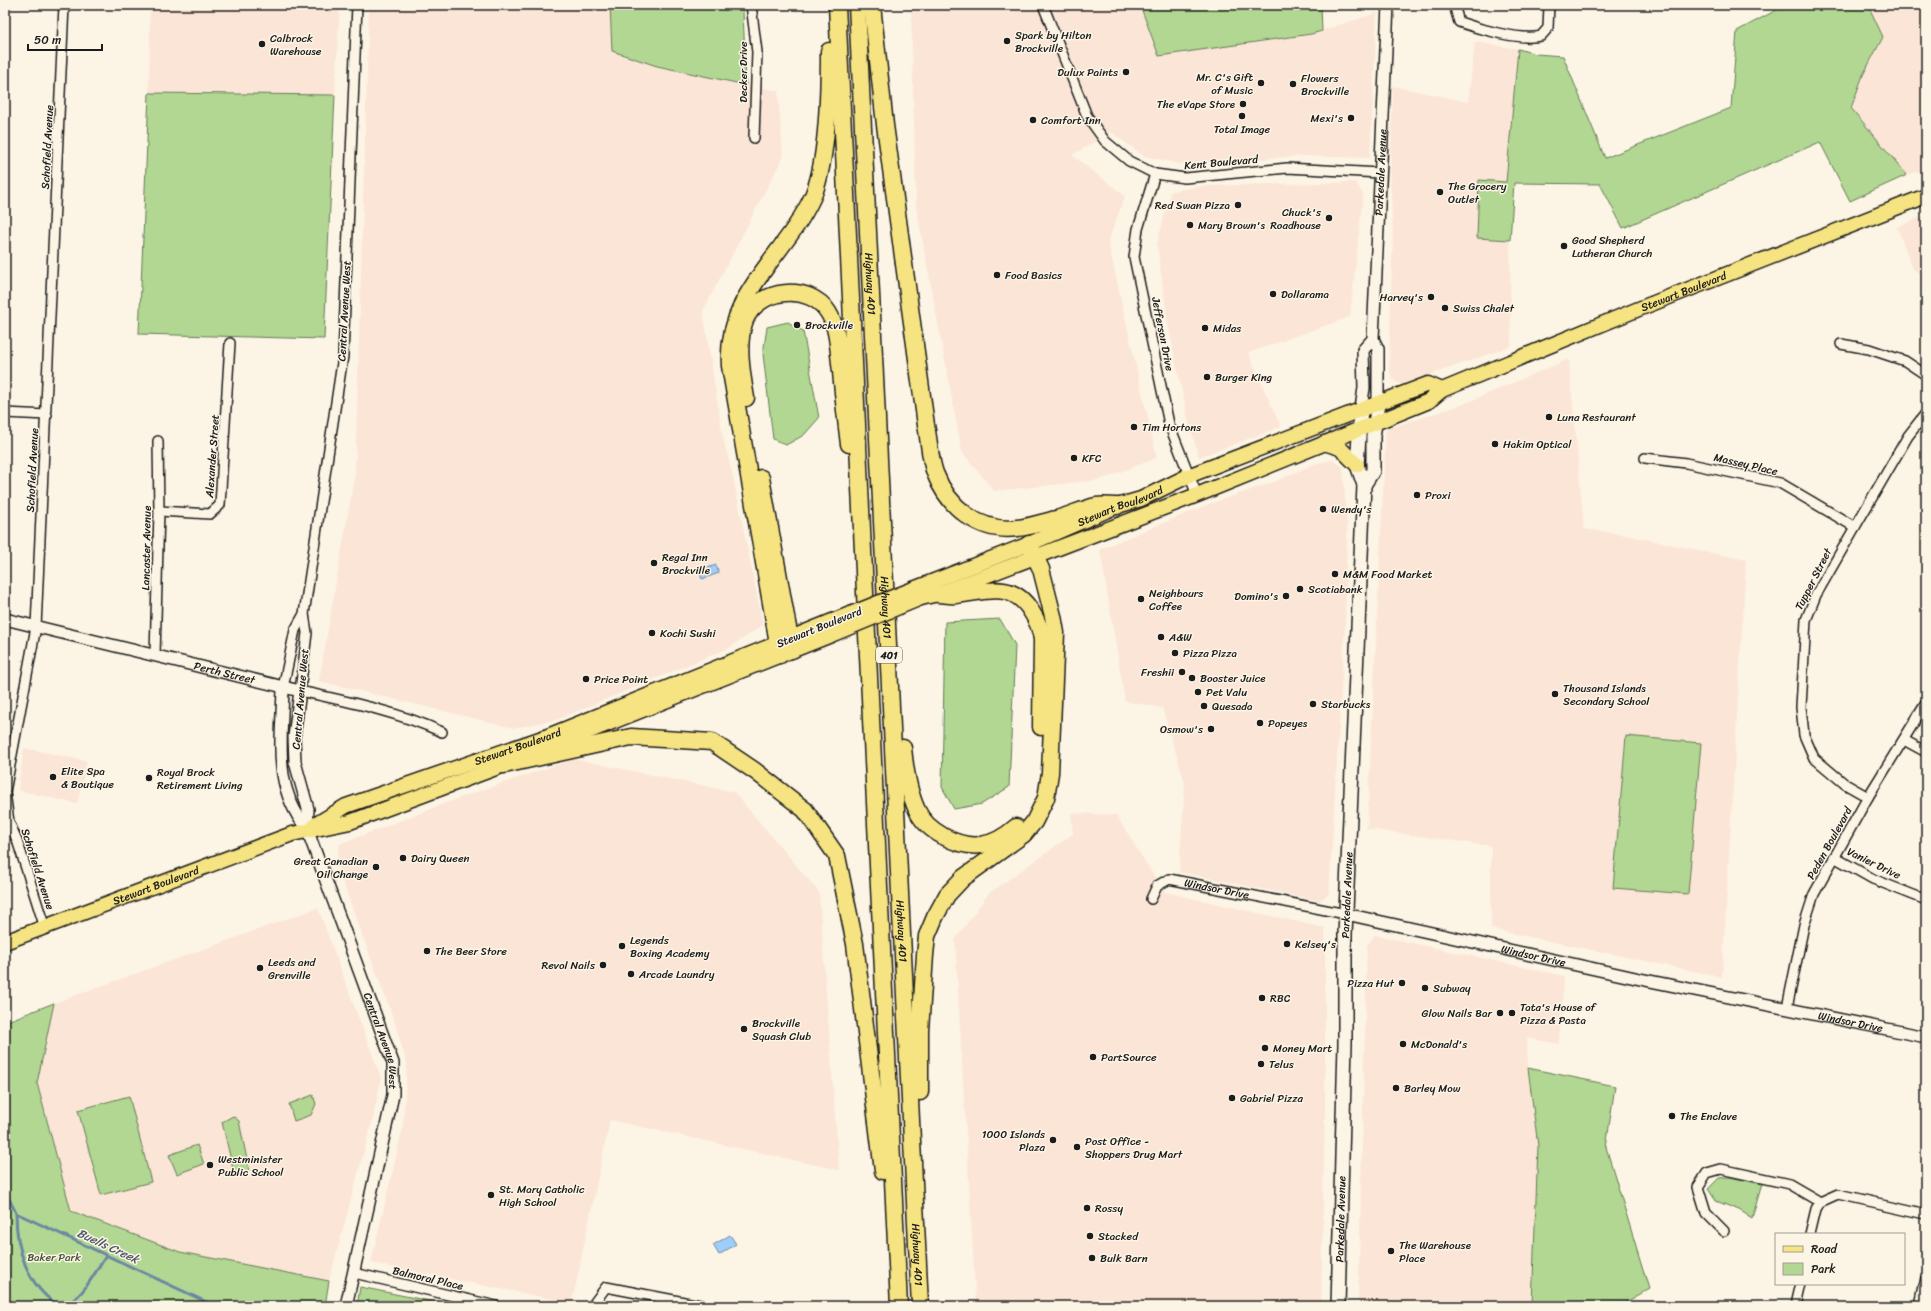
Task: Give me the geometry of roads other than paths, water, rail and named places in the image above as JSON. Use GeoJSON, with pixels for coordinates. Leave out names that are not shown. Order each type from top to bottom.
{"type":"FeatureCollection","features":[{"type":"Feature","properties":{"kind":"highway"},"geometry":{"type":"LineString","coordinates":[[785,647],[730,366],[729,347],[733,326],[745,296],[795,228],[812,197],[819,176],[824,152],[828,78],[829,5]]}},
{"type":"Feature","properties":{"kind":"highway","name":"Highway 401"},"geometry":{"type":"LineString","coordinates":[[837,5],[861,483],[899,1306]]}},
{"type":"Feature","properties":{"kind":"highway","name":"Highway 401"},"geometry":{"type":"LineString","coordinates":[[857,5],[920,1306]]}},
{"type":"Feature","properties":{"kind":"highway"},"geometry":{"type":"LineString","coordinates":[[872,5],[885,125],[926,425],[935,472],[942,487],[948,497],[958,508],[977,522],[1004,528],[1030,526],[1097,506],[1117,506]]}},
{"type":"Feature","properties":{"kind":"highway"},"geometry":{"type":"LineString","coordinates":[[785,647],[744,385],[741,351],[745,319],[756,305],[767,298],[785,293],[807,295],[820,304],[831,318],[836,334],[851,462],[861,483]]}},
{"type":"Feature","properties":{"kind":"highway"},"geometry":{"type":"LineString","coordinates":[[914,1185],[920,1149],[920,1032],[927,936],[947,895],[963,878],[1024,834],[1034,822],[1046,798],[1050,773],[1056,633],[1041,569],[1032,550]]}},
{"type":"Feature","properties":{"kind":"highway"},"geometry":{"type":"LineString","coordinates":[[886,593],[894,633],[906,774],[917,812],[932,828],[951,840],[980,845],[1005,836],[1019,824],[1033,806],[1037,794],[1039,778],[1043,650],[1041,629],[1028,605],[1019,596],[1007,591],[991,590],[955,595],[938,594]]}},
{"type":"Feature","properties":{"kind":"highway"},"geometry":{"type":"LineString","coordinates":[[504,765],[631,737],[712,742],[756,770],[805,810],[836,856],[855,944],[884,1182],[889,1253],[897,1273]]}},
{"type":"Feature","properties":{"kind":"main road","name":"Stewart Boulevard"},"geometry":{"type":"LineString","coordinates":[[307,829],[346,806],[548,736],[785,647],[918,593],[1032,550],[1196,495],[1429,401],[1442,390],[1641,308],[1926,196]]}},
{"type":"Feature","properties":{"kind":"main road","name":"Stewart Boulevard"},"geometry":{"type":"LineString","coordinates":[[918,593],[938,594],[1032,550],[1117,506],[1141,499],[1188,476],[1266,447],[1362,408],[1428,384],[1442,390]]}},
{"type":"Feature","properties":{"kind":"main road","name":"Parkedale Avenue"},"geometry":{"type":"LineString","coordinates":[[1364,485],[1373,471],[1373,437],[1378,403]]}},
{"type":"Feature","properties":{"kind":"main road","name":"Parkedale Avenue"},"geometry":{"type":"LineString","coordinates":[[1338,1306],[1345,1044],[1346,914],[1364,485],[1357,465],[1362,408]]}},
{"type":"Feature","properties":{"kind":"main road"},"geometry":{"type":"LineString","coordinates":[[1324,443],[1340,448],[1357,465]]}},
{"type":"Feature","properties":{"kind":"main road","name":"Stewart Boulevard"},"geometry":{"type":"LineString","coordinates":[[5,942],[292,834],[307,829],[350,822],[504,765],[785,647]]}},
{"type":"Feature","properties":{"kind":"street","name":"Schofield Avenue"},"geometry":{"type":"LineString","coordinates":[[45,928],[17,840],[9,822],[5,792],[36,627],[47,415],[64,5]]}},
{"type":"Feature","properties":{"kind":"street","name":"Central Avenue West"},"geometry":{"type":"LineString","coordinates":[[307,829],[308,809],[295,762],[294,737],[307,633],[304,614],[343,356],[357,5]]}},
{"type":"Feature","properties":{"kind":"street","name":"Decker Drive"},"geometry":{"type":"LineString","coordinates":[[751,5],[757,52],[754,138]]}},
{"type":"Feature","properties":{"kind":"street","name":"Kent Boulevard"},"geometry":{"type":"LineString","coordinates":[[1043,5],[1087,116],[1105,141],[1129,161],[1154,174],[1185,178],[1287,168],[1380,173]]}},
{"type":"Feature","properties":{"kind":"street","name":"Parkedale Avenue"},"geometry":{"type":"LineString","coordinates":[[1378,403],[1378,350],[1373,339],[1388,5]]}},
{"type":"Feature","properties":{"kind":"street"},"geometry":{"type":"LineString","coordinates":[[1454,5],[1459,22],[1474,27],[1531,38],[1541,36],[1548,28],[1549,5]]}},
{"type":"Feature","properties":{"kind":"street","name":"Jefferson Drive"},"geometry":{"type":"LineString","coordinates":[[1154,174],[1138,229],[1134,257],[1169,424],[1196,495]]}},
{"type":"Feature","properties":{"kind":"street","name":"Parkedale Avenue"},"geometry":{"type":"LineString","coordinates":[[1362,408],[1364,388],[1363,350],[1373,339]]}},
{"type":"Feature","properties":{"kind":"street","name":"Alexander Street"},"geometry":{"type":"LineString","coordinates":[[159,511],[210,514],[220,505],[230,343]]}},
{"type":"Feature","properties":{"kind":"street"},"geometry":{"type":"LineString","coordinates":[[1841,344],[1869,350],[1905,361],[1926,375]]}},
{"type":"Feature","properties":{"kind":"street"},"geometry":{"type":"LineString","coordinates":[[5,413],[47,415]]}},
{"type":"Feature","properties":{"kind":"street","name":"Tupper Street"},"geometry":{"type":"LineString","coordinates":[[1868,797],[1845,784],[1814,758],[1804,735],[1801,707],[1806,620],[1816,595],[1855,527],[1908,436],[1926,413]]}},
{"type":"Feature","properties":{"kind":"street","name":"Lancaster Avenue"},"geometry":{"type":"LineString","coordinates":[[155,655],[159,511],[158,441]]}},
{"type":"Feature","properties":{"kind":"street","name":"Massey Place"},"geometry":{"type":"LineString","coordinates":[[1645,458],[1686,462],[1780,483],[1855,527]]}},
{"type":"Feature","properties":{"kind":"street","name":"Central Avenue West"},"geometry":{"type":"LineString","coordinates":[[304,614],[295,630],[283,688],[282,776],[295,814],[307,829],[393,1063],[393,1095],[346,1306]]}},
{"type":"Feature","properties":{"kind":"street","name":"Perth Street"},"geometry":{"type":"LineString","coordinates":[[5,619],[388,713],[423,723],[442,732]]}},
{"type":"Feature","properties":{"kind":"street","name":"Peden Boulevard"},"geometry":{"type":"LineString","coordinates":[[1787,1008],[1804,925],[1814,894],[1868,797],[1926,703]]}},
{"type":"Feature","properties":{"kind":"street"},"geometry":{"type":"LineString","coordinates":[[1904,740],[1926,752]]}},
{"type":"Feature","properties":{"kind":"street","name":"Vanier Drive"},"geometry":{"type":"LineString","coordinates":[[1834,857],[1873,878],[1926,900]]}},
{"type":"Feature","properties":{"kind":"street","name":"Windsor Drive"},"geometry":{"type":"LineString","coordinates":[[1151,899],[1157,886],[1169,879],[1346,914],[1640,979],[1926,1037]]}},
{"type":"Feature","properties":{"kind":"street"},"geometry":{"type":"LineString","coordinates":[[1724,1231],[1706,1213],[1698,1187],[1707,1173],[1721,1169],[1789,1184],[1820,1202]]}},
{"type":"Feature","properties":{"kind":"street"},"geometry":{"type":"LineString","coordinates":[[1810,1233],[1816,1209],[1820,1202],[1838,1194],[1926,1214]]}},
{"type":"Feature","properties":{"kind":"street","name":"Balmoral Place"},"geometry":{"type":"LineString","coordinates":[[354,1273],[496,1306]]}},
{"type":"Feature","properties":{"kind":"street"},"geometry":{"type":"LineString","coordinates":[[1920,1306],[1926,1278]]}},
{"type":"Feature","properties":{"kind":"street"},"geometry":{"type":"LineString","coordinates":[[1795,1306],[1800,1285]]}},
{"type":"Feature","properties":{"kind":"street"},"geometry":{"type":"LineString","coordinates":[[592,1306],[606,1287],[705,1306]]}},
{"type":"Feature","properties":{"kind":"water"},"geometry":{"type":"Polygon","coordinates":[[[716,565],[719,573],[702,579],[699,571],[716,565]]]}},
{"type":"Feature","properties":{"kind":"water"},"geometry":{"type":"Polygon","coordinates":[[[730,1235],[736,1244],[719,1255],[713,1245],[730,1235]]]}},
{"type":"Feature","properties":{"kind":"waterway","name":"Buells Creek"},"geometry":{"type":"LineString","coordinates":[[5,1191],[16,1213],[215,1306]]}},
{"type":"Feature","properties":{"kind":"waterway"},"geometry":{"type":"LineString","coordinates":[[16,1213],[18,1240],[21,1253],[31,1277],[48,1298],[59,1306]]}},
{"type":"Feature","properties":{"kind":"waterway"},"geometry":{"type":"LineString","coordinates":[[63,1306],[83,1291],[107,1255]]}},
{"type":"Feature","properties":{"kind":"place","name":"Spark by Hilton Brockville"},"geometry":{"type":"Point","coordinates":[1007,41]}},
{"type":"Feature","properties":{"kind":"place","name":"Calbrock Warehouse"},"geometry":{"type":"Point","coordinates":[262,44]}},
{"type":"Feature","properties":{"kind":"place","name":"Dulux Paints"},"geometry":{"type":"Point","coordinates":[1126,72]}},
{"type":"Feature","properties":{"kind":"place","name":"Mr. C's Gift of Music"},"geometry":{"type":"Point","coordinates":[1261,83]}},
{"type":"Feature","properties":{"kind":"place","name":"Flowers Brockville"},"geometry":{"type":"Point","coordinates":[1293,84]}},
{"type":"Feature","properties":{"kind":"place","name":"The eVape Store"},"geometry":{"type":"Point","coordinates":[1243,104]}},
{"type":"Feature","properties":{"kind":"place","name":"Total Image"},"geometry":{"type":"Point","coordinates":[1242,116]}},
{"type":"Feature","properties":{"kind":"place","name":"Mexi's"},"geometry":{"type":"Point","coordinates":[1351,118]}},
{"type":"Feature","properties":{"kind":"place","name":"Comfort Inn"},"geometry":{"type":"Point","coordinates":[1033,120]}},
{"type":"Feature","properties":{"kind":"place","name":"The Grocery Outlet"},"geometry":{"type":"Point","coordinates":[1440,192]}},
{"type":"Feature","properties":{"kind":"place","name":"Red Swan Pizza"},"geometry":{"type":"Point","coordinates":[1238,205]}},
{"type":"Feature","properties":{"kind":"place","name":"Chuck's Roadhouse"},"geometry":{"type":"Point","coordinates":[1329,218]}},
{"type":"Feature","properties":{"kind":"place","name":"Mary Brown's"},"geometry":{"type":"Point","coordinates":[1190,225]}},
{"type":"Feature","properties":{"kind":"place","name":"Good Shepherd Lutheran Church"},"geometry":{"type":"Point","coordinates":[1564,246]}},
{"type":"Feature","properties":{"kind":"place","name":"Food Basics"},"geometry":{"type":"Point","coordinates":[997,275]}},
{"type":"Feature","properties":{"kind":"place","name":"Dollarama"},"geometry":{"type":"Point","coordinates":[1273,294]}},
{"type":"Feature","properties":{"kind":"place","name":"Harvey's"},"geometry":{"type":"Point","coordinates":[1431,297]}},
{"type":"Feature","properties":{"kind":"place","name":"Swiss Chalet"},"geometry":{"type":"Point","coordinates":[1445,308]}},
{"type":"Feature","properties":{"kind":"place","name":"Brockville"},"geometry":{"type":"Point","coordinates":[797,325]}},
{"type":"Feature","properties":{"kind":"place","name":"Midas"},"geometry":{"type":"Point","coordinates":[1205,328]}},
{"type":"Feature","properties":{"kind":"place","name":"Burger King"},"geometry":{"type":"Point","coordinates":[1207,377]}},
{"type":"Feature","properties":{"kind":"place","name":"Luna Restaurant"},"geometry":{"type":"Point","coordinates":[1549,417]}},
{"type":"Feature","properties":{"kind":"place","name":"Tim Hortons"},"geometry":{"type":"Point","coordinates":[1134,427]}},
{"type":"Feature","properties":{"kind":"place","name":"Hakim Optical"},"geometry":{"type":"Point","coordinates":[1495,444]}},
{"type":"Feature","properties":{"kind":"place","name":"KFC"},"geometry":{"type":"Point","coordinates":[1074,458]}},
{"type":"Feature","properties":{"kind":"place","name":"Proxi"},"geometry":{"type":"Point","coordinates":[1417,495]}},
{"type":"Feature","properties":{"kind":"place","name":"Wendy's"},"geometry":{"type":"Point","coordinates":[1323,509]}},
{"type":"Feature","properties":{"kind":"place","name":"Regal Inn Brockville"},"geometry":{"type":"Point","coordinates":[654,563]}},
{"type":"Feature","properties":{"kind":"place","name":"M&M Food Market"},"geometry":{"type":"Point","coordinates":[1335,574]}},
{"type":"Feature","properties":{"kind":"place","name":"Scotiabank"},"geometry":{"type":"Point","coordinates":[1300,589]}},
{"type":"Feature","properties":{"kind":"place","name":"Domino's"},"geometry":{"type":"Point","coordinates":[1286,596]}},
{"type":"Feature","properties":{"kind":"place","name":"Neighbours Coffee"},"geometry":{"type":"Point","coordinates":[1141,599]}},
{"type":"Feature","properties":{"kind":"place","name":"Kochi Sushi"},"geometry":{"type":"Point","coordinates":[652,633]}},
{"type":"Feature","properties":{"kind":"place","name":"A&W"},"geometry":{"type":"Point","coordinates":[1161,637]}},
{"type":"Feature","properties":{"kind":"place","name":"Pizza Pizza"},"geometry":{"type":"Point","coordinates":[1175,653]}},
{"type":"Feature","properties":{"kind":"place","name":"Freshii"},"geometry":{"type":"Point","coordinates":[1182,672]}},
{"type":"Feature","properties":{"kind":"place","name":"Booster Juice"},"geometry":{"type":"Point","coordinates":[1192,678]}},
{"type":"Feature","properties":{"kind":"place","name":"Price Point"},"geometry":{"type":"Point","coordinates":[586,679]}},
{"type":"Feature","properties":{"kind":"place","name":"Pet Valu"},"geometry":{"type":"Point","coordinates":[1198,692]}},
{"type":"Feature","properties":{"kind":"place","name":"Thousand Islands Secondary School"},"geometry":{"type":"Point","coordinates":[1555,694]}},
{"type":"Feature","properties":{"kind":"place","name":"Starbucks"},"geometry":{"type":"Point","coordinates":[1313,704]}},
{"type":"Feature","properties":{"kind":"place","name":"Quesada"},"geometry":{"type":"Point","coordinates":[1204,706]}},
{"type":"Feature","properties":{"kind":"place","name":"Popeyes"},"geometry":{"type":"Point","coordinates":[1260,723]}},
{"type":"Feature","properties":{"kind":"place","name":"Osmow's"},"geometry":{"type":"Point","coordinates":[1211,729]}},
{"type":"Feature","properties":{"kind":"place","name":"Elite Spa & Boutique"},"geometry":{"type":"Point","coordinates":[53,777]}},
{"type":"Feature","properties":{"kind":"place","name":"Royal Brock Retirement Living"},"geometry":{"type":"Point","coordinates":[149,778]}},
{"type":"Feature","properties":{"kind":"place","name":"Dairy Queen"},"geometry":{"type":"Point","coordinates":[403,858]}},
{"type":"Feature","properties":{"kind":"place","name":"Great Canadian Oil Change"},"geometry":{"type":"Point","coordinates":[376,867]}},
{"type":"Feature","properties":{"kind":"place","name":"Kelsey's"},"geometry":{"type":"Point","coordinates":[1287,944]}},
{"type":"Feature","properties":{"kind":"place","name":"Legends Boxing Academy"},"geometry":{"type":"Point","coordinates":[622,946]}},
{"type":"Feature","properties":{"kind":"place","name":"The Beer Store"},"geometry":{"type":"Point","coordinates":[427,951]}},
{"type":"Feature","properties":{"kind":"place","name":"Revol Nails"},"geometry":{"type":"Point","coordinates":[603,965]}},
{"type":"Feature","properties":{"kind":"place","name":"Leeds and Grenville"},"geometry":{"type":"Point","coordinates":[260,968]}},
{"type":"Feature","properties":{"kind":"place","name":"Arcade Laundry"},"geometry":{"type":"Point","coordinates":[631,974]}},
{"type":"Feature","properties":{"kind":"place","name":"Pizza Hut"},"geometry":{"type":"Point","coordinates":[1402,983]}},
{"type":"Feature","properties":{"kind":"place","name":"Subway"},"geometry":{"type":"Point","coordinates":[1425,988]}},
{"type":"Feature","properties":{"kind":"place","name":"RBC"},"geometry":{"type":"Point","coordinates":[1262,998]}},
{"type":"Feature","properties":{"kind":"place","name":"Glow Nails Bar"},"geometry":{"type":"Point","coordinates":[1500,1013]}},
{"type":"Feature","properties":{"kind":"place","name":"Tata's House of Pizza & Pasta"},"geometry":{"type":"Point","coordinates":[1512,1013]}},
{"type":"Feature","properties":{"kind":"place","name":"Brockville Squash Club"},"geometry":{"type":"Point","coordinates":[744,1029]}},
{"type":"Feature","properties":{"kind":"place","name":"McDonald's"},"geometry":{"type":"Point","coordinates":[1403,1044]}},
{"type":"Feature","properties":{"kind":"place","name":"Money Mart"},"geometry":{"type":"Point","coordinates":[1265,1048]}},
{"type":"Feature","properties":{"kind":"place","name":"PartSource"},"geometry":{"type":"Point","coordinates":[1093,1057]}},
{"type":"Feature","properties":{"kind":"place","name":"Telus"},"geometry":{"type":"Point","coordinates":[1261,1064]}},
{"type":"Feature","properties":{"kind":"place","name":"Barley Mow"},"geometry":{"type":"Point","coordinates":[1396,1088]}},
{"type":"Feature","properties":{"kind":"place","name":"Gabriel Pizza"},"geometry":{"type":"Point","coordinates":[1232,1098]}},
{"type":"Feature","properties":{"kind":"place","name":"The Enclave"},"geometry":{"type":"Point","coordinates":[1672,1116]}},
{"type":"Feature","properties":{"kind":"place","name":"1000 Islands Plaza"},"geometry":{"type":"Point","coordinates":[1053,1140]}},
{"type":"Feature","properties":{"kind":"place","name":"Post Office - Shoppers Drug Mart"},"geometry":{"type":"Point","coordinates":[1077,1147]}},
{"type":"Feature","properties":{"kind":"place","name":"Westminister Public School"},"geometry":{"type":"Point","coordinates":[210,1165]}},
{"type":"Feature","properties":{"kind":"place","name":"St. Mary Catholic High School"},"geometry":{"type":"Point","coordinates":[491,1195]}},
{"type":"Feature","properties":{"kind":"place","name":"Rossy"},"geometry":{"type":"Point","coordinates":[1087,1208]}},
{"type":"Feature","properties":{"kind":"place","name":"Stacked"},"geometry":{"type":"Point","coordinates":[1090,1236]}},
{"type":"Feature","properties":{"kind":"place","name":"The Warehouse Place"},"geometry":{"type":"Point","coordinates":[1391,1251]}},
{"type":"Feature","properties":{"kind":"place","name":"Bulk Barn"},"geometry":{"type":"Point","coordinates":[1092,1258]}},
{"type":"Feature","properties":{"kind":"park label","name":"Baker Park"},"geometry":{"type":"Point","coordinates":[54,1257]}}]}
